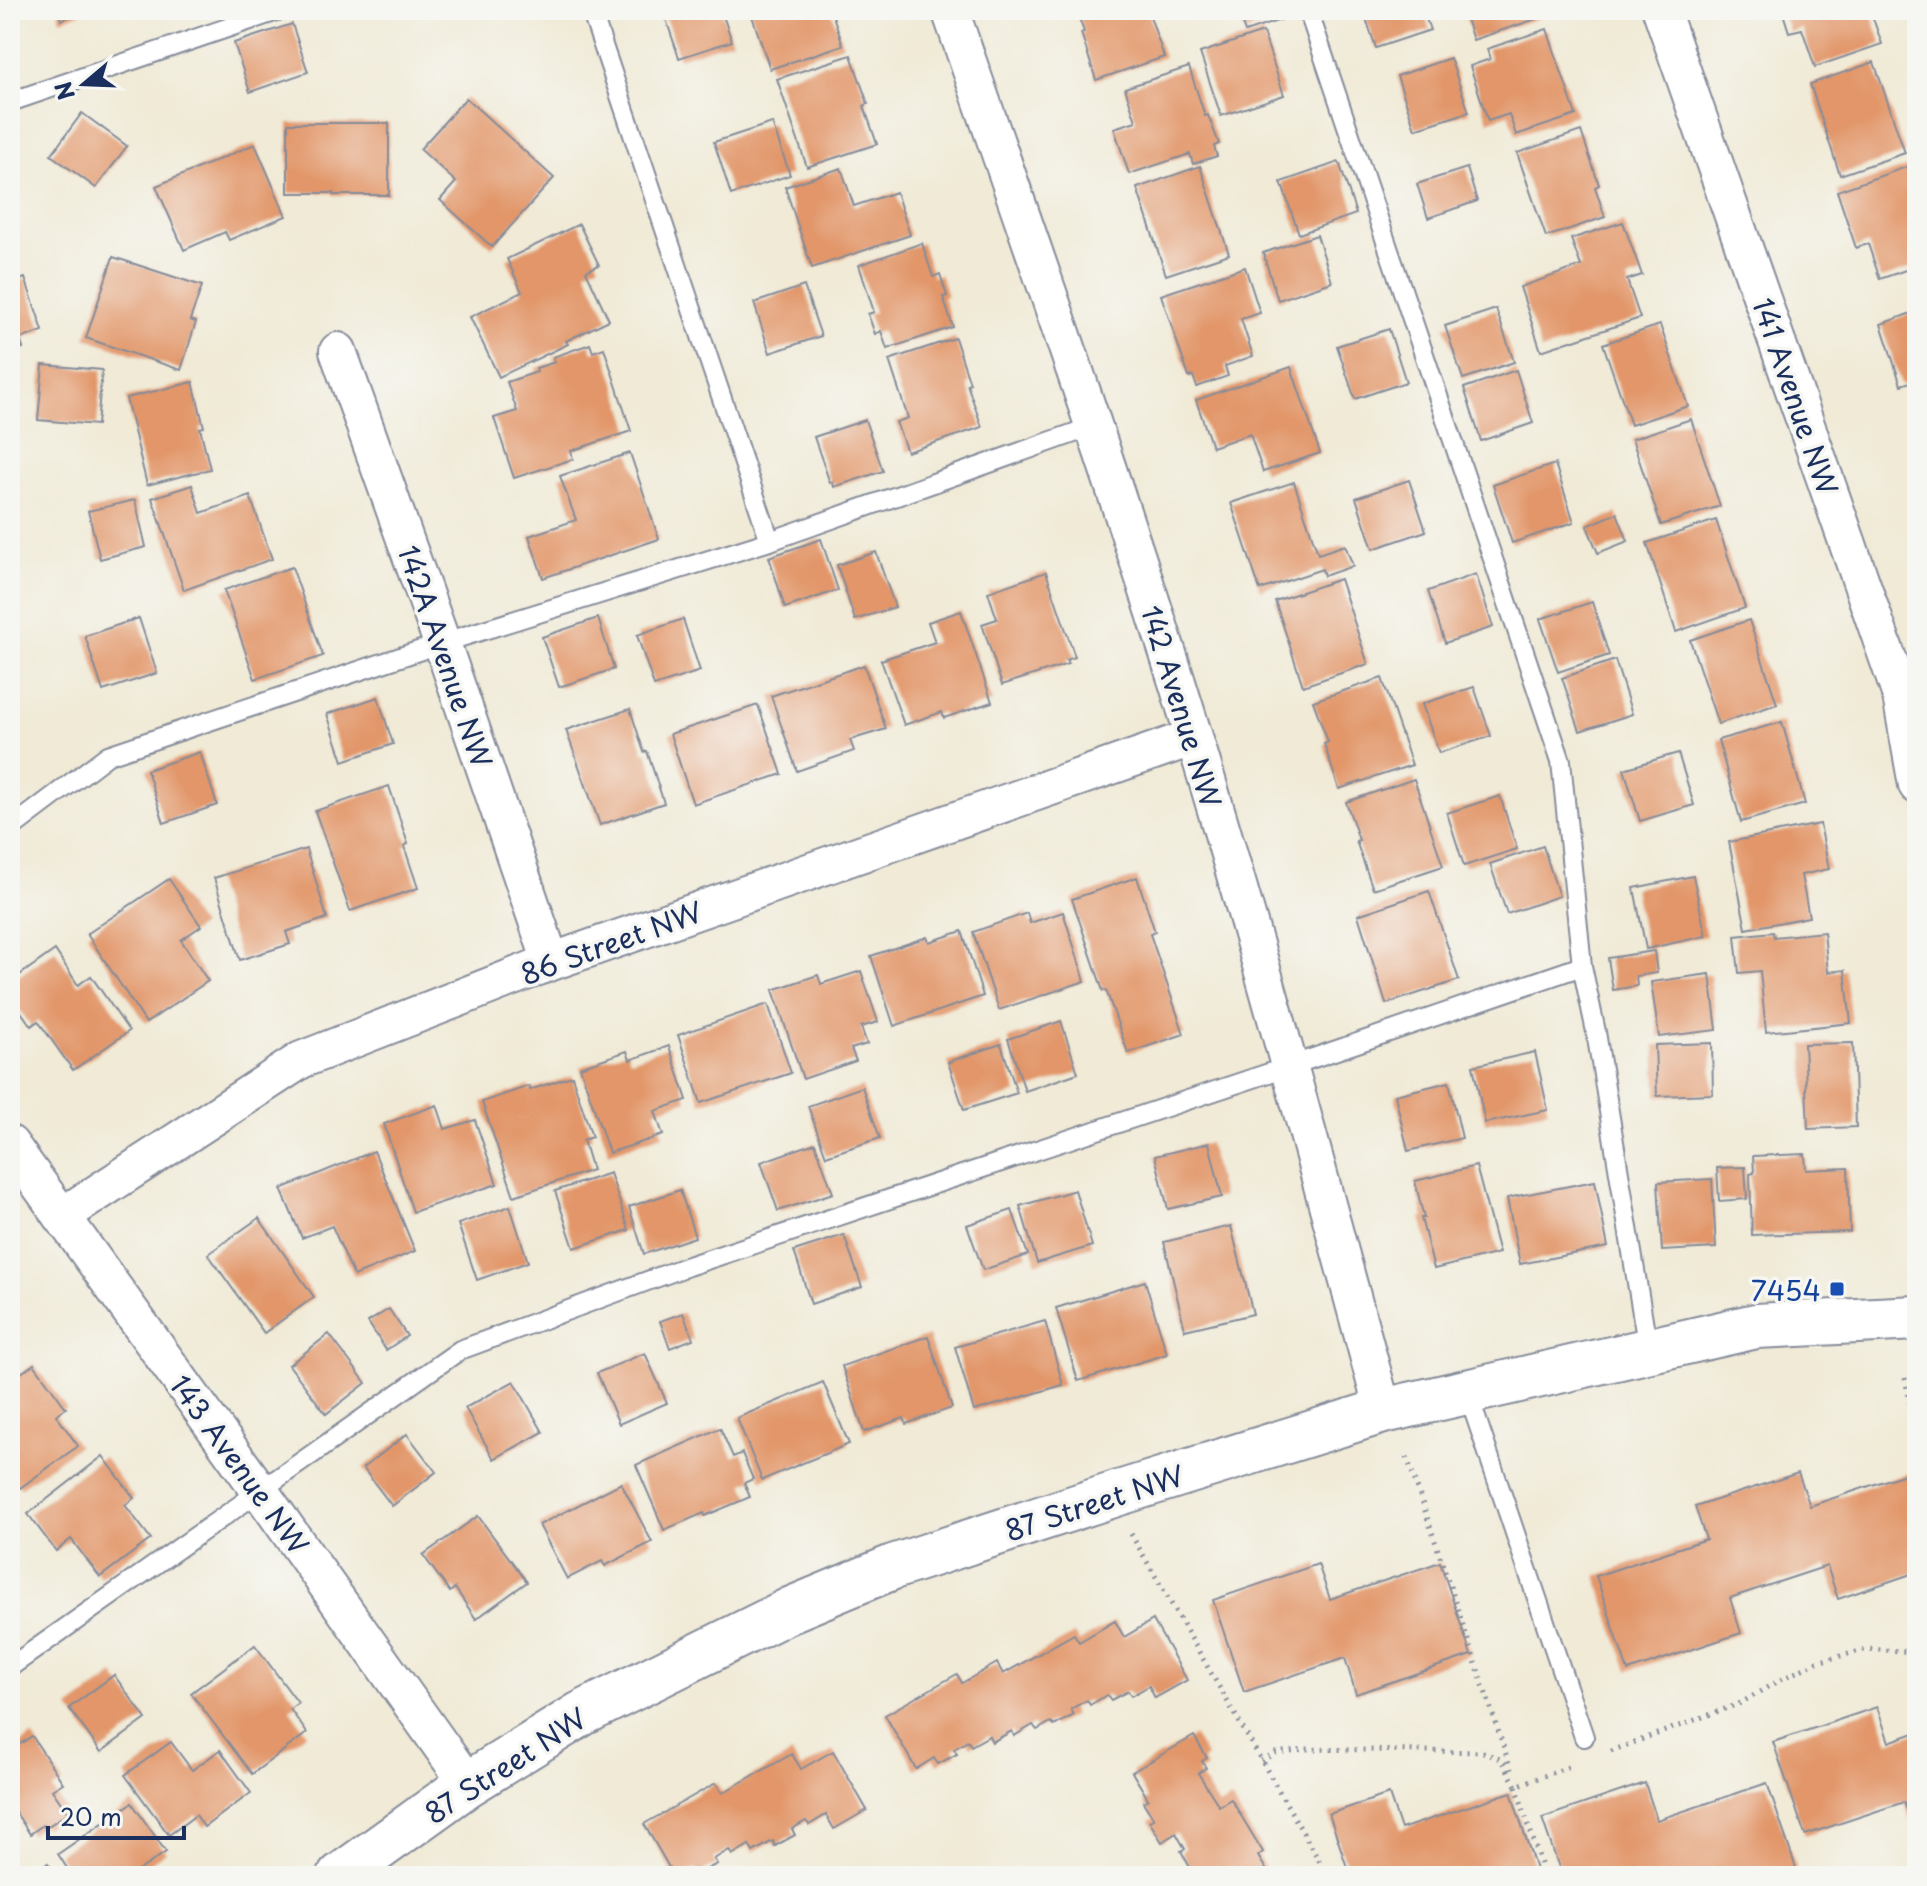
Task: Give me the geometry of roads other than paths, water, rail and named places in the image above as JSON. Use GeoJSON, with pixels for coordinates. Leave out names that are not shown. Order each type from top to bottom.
{"type":"FeatureCollection","features":[{"type":"Feature","properties":{"kind":"street","name":"142 Avenue NW"},"geometry":{"type":"LineString","coordinates":[[950,10],[1094,426],[1194,737],[1290,1066],[1383,1411]]}},
{"type":"Feature","properties":{"kind":"street","name":"141 Avenue NW"},"geometry":{"type":"LineString","coordinates":[[1661,10],[1909,693],[1917,785]]}},
{"type":"Feature","properties":{"kind":"street","name":"142A Avenue NW"},"geometry":{"type":"LineString","coordinates":[[338,351],[551,962]]}},
{"type":"Feature","properties":{"kind":"street","name":"86 Street NW"},"geometry":{"type":"LineString","coordinates":[[62,1216],[301,1060],[551,962],[1194,737]]}},
{"type":"Feature","properties":{"kind":"street","name":"143 Avenue NW"},"geometry":{"type":"LineString","coordinates":[[10,1144],[468,1784]]}},
{"type":"Feature","properties":{"kind":"street","name":"87 Street NW"},"geometry":{"type":"LineString","coordinates":[[340,1876],[468,1784],[581,1714],[792,1609],[893,1567],[1383,1411],[1756,1326],[1917,1318]]}},
{"type":"Feature","properties":{"kind":"lane"},"geometry":{"type":"LineString","coordinates":[[10,102],[280,10]]}},
{"type":"Feature","properties":{"kind":"lane"},"geometry":{"type":"LineString","coordinates":[[591,10],[770,541]]}},
{"type":"Feature","properties":{"kind":"lane"},"geometry":{"type":"LineString","coordinates":[[1308,10],[1561,761],[1582,966],[1596,1032],[1648,1350]]}},
{"type":"Feature","properties":{"kind":"lane"},"geometry":{"type":"LineString","coordinates":[[10,829],[108,755],[442,643],[770,541],[1094,426]]}},
{"type":"Feature","properties":{"kind":"lane"},"geometry":{"type":"LineString","coordinates":[[10,1667],[460,1350],[688,1266],[1582,966]]}},
{"type":"Feature","properties":{"kind":"lane"},"geometry":{"type":"LineString","coordinates":[[1467,1391],[1584,1737]]}},
{"type":"Feature","properties":{"kind":"place","name":"7454"},"geometry":{"type":"Point","coordinates":[1837,1289]}}]}
